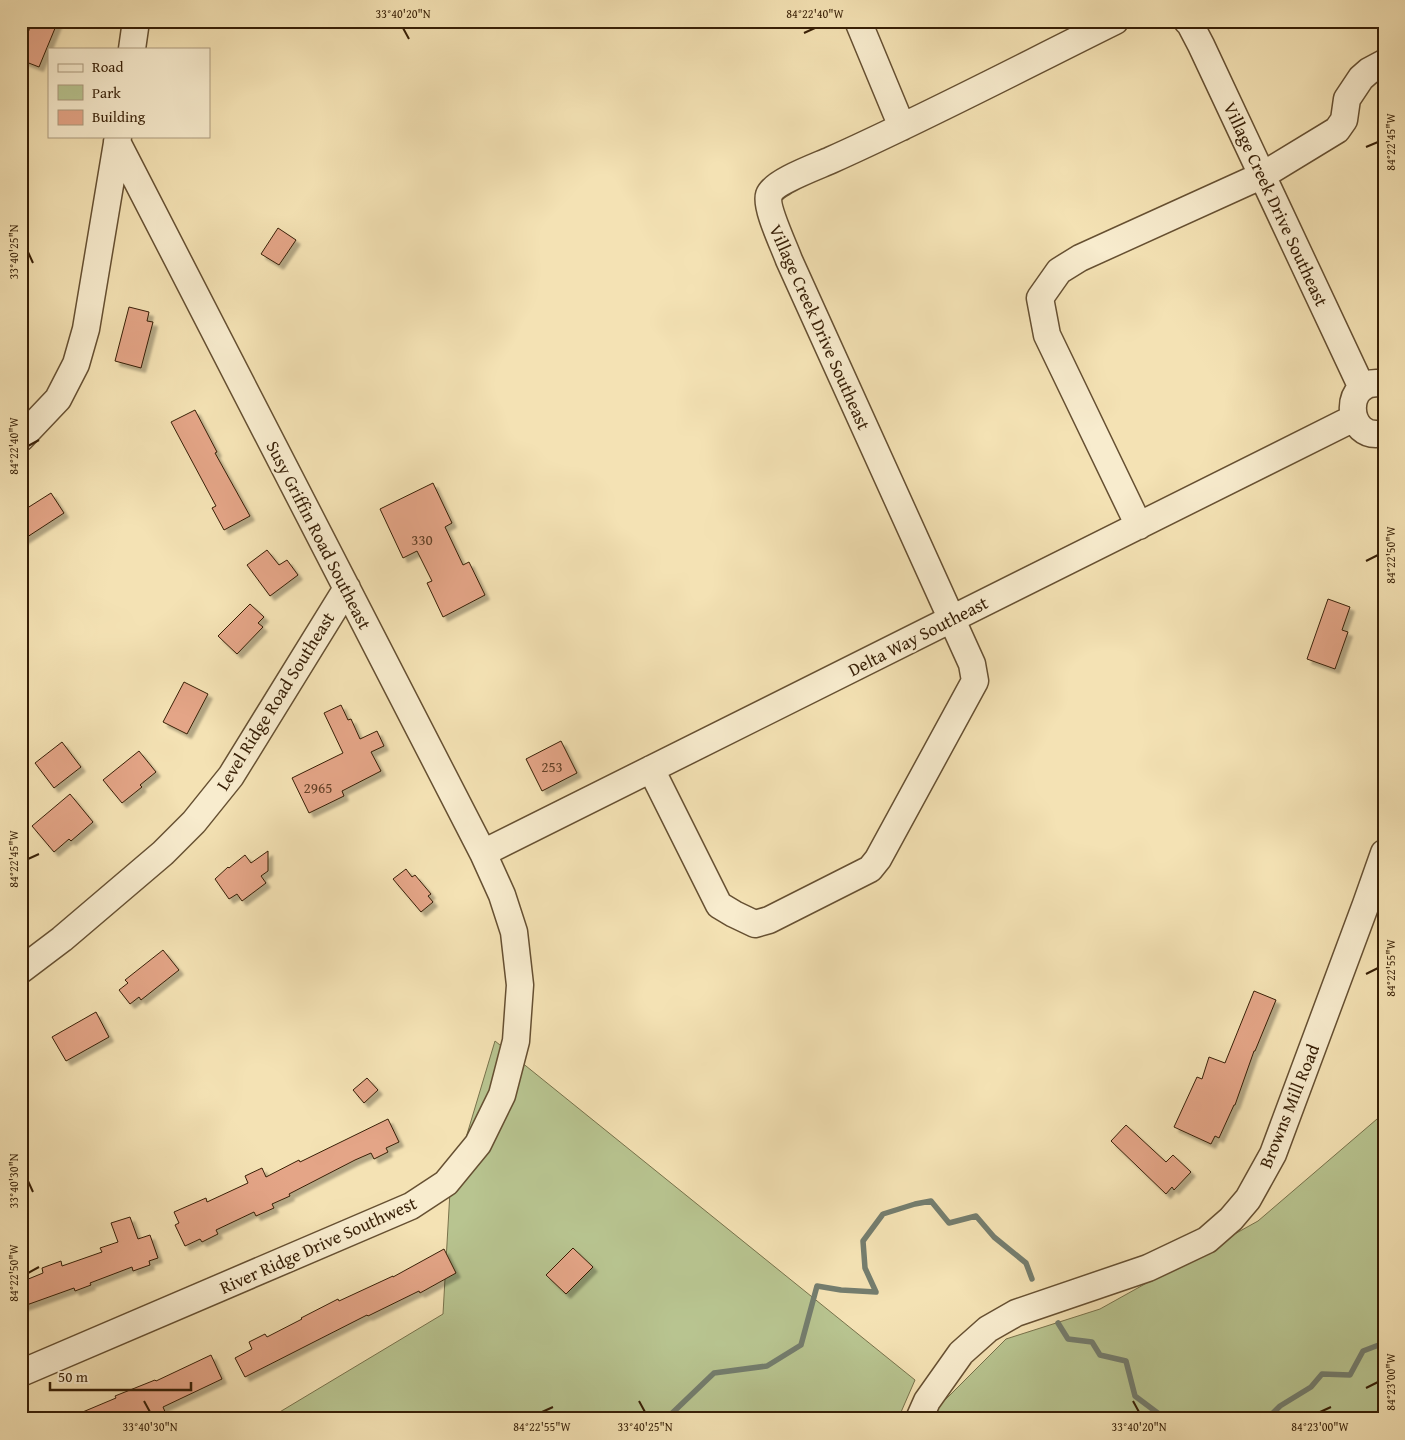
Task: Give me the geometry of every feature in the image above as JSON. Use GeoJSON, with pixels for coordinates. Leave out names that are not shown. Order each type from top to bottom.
{"type":"FeatureCollection","features":[{"type":"Feature","properties":{"kind":"street"},"geometry":{"type":"LineString","coordinates":[[132,48],[136,21]]}},
{"type":"Feature","properties":{"kind":"street"},"geometry":{"type":"LineString","coordinates":[[858,21],[902,127]]}},
{"type":"Feature","properties":{"kind":"street","name":"Village Creek Drive Southeast"},"geometry":{"type":"LineString","coordinates":[[651,769],[719,905],[755,924],[770,920],[870,869],[878,859],[975,682],[972,664],[789,260],[769,208],[769,195],[776,186],[794,176],[902,127],[1115,21]]}},
{"type":"Feature","properties":{"kind":"street","name":"Village Creek Drive Southeast"},"geometry":{"type":"LineString","coordinates":[[1186,21],[1190,24],[1202,46],[1263,175],[1373,386]]}},
{"type":"Feature","properties":{"kind":"street"},"geometry":{"type":"LineString","coordinates":[[1139,526],[1047,335],[1040,298],[1059,271],[1080,258],[1263,175],[1336,130],[1344,120],[1347,99],[1361,78],[1384,63]]}},
{"type":"Feature","properties":{"kind":"street"},"geometry":{"type":"LineString","coordinates":[[21,438],[58,398],[76,364],[86,329],[118,139]]}},
{"type":"Feature","properties":{"kind":"street","name":"Susy Griffin Road Southeast"},"geometry":{"type":"LineString","coordinates":[[118,139],[483,853],[502,895],[514,932]]}},
{"type":"Feature","properties":{"kind":"street"},"geometry":{"type":"LineString","coordinates":[[1373,386],[1357,394],[1353,401],[1352,410],[1358,425],[1364,430],[1372,433],[1384,433]]}},
{"type":"Feature","properties":{"kind":"street","name":"Delta Way Southeast"},"geometry":{"type":"LineString","coordinates":[[483,853],[1354,418]]}},
{"type":"Feature","properties":{"kind":"street","name":"Level Ridge Road Southeast"},"geometry":{"type":"LineString","coordinates":[[21,970],[70,933],[162,853],[194,822],[231,776],[347,588]]}},
{"type":"Feature","properties":{"kind":"street","name":"Browns Mill Road"},"geometry":{"type":"LineString","coordinates":[[919,1419],[928,1401],[961,1353],[988,1329],[1016,1313],[1148,1268],[1207,1240],[1231,1220],[1248,1199],[1273,1154],[1384,853]]}},
{"type":"Feature","properties":{"kind":"street","name":"River Ridge Drive Southwest"},"geometry":{"type":"LineString","coordinates":[[21,1373],[411,1206],[446,1183],[478,1144],[502,1095],[516,1041],[520,985],[514,932]]}},
{"type":"Feature","properties":{"kind":"green space"},"geometry":{"type":"Polygon","coordinates":[[[495,1041],[915,1380],[898,1419],[268,1419],[443,1314],[450,1191],[495,1041]]]}},
{"type":"Feature","properties":{"kind":"green space"},"geometry":{"type":"Polygon","coordinates":[[[1384,1113],[1384,1419],[933,1419],[935,1410],[1006,1339],[1100,1309],[1258,1221],[1384,1113]]]}},
{"type":"Feature","properties":{"kind":"building"},"geometry":{"type":"Polygon","coordinates":[[[32,21],[58,21],[39,67],[21,60],[21,30],[28,33],[32,21]]]}},
{"type":"Feature","properties":{"kind":"building"},"geometry":{"type":"Polygon","coordinates":[[[278,228],[296,240],[279,265],[261,254],[278,228]]]}},
{"type":"Feature","properties":{"kind":"building"},"geometry":{"type":"Polygon","coordinates":[[[129,307],[149,312],[147,321],[153,322],[141,368],[115,361],[129,307]]]}},
{"type":"Feature","properties":{"kind":"building"},"geometry":{"type":"Polygon","coordinates":[[[195,410],[217,452],[215,453],[250,516],[224,530],[212,508],[216,506],[171,422],[195,410]]]}},
{"type":"Feature","properties":{"kind":"building"},"geometry":{"type":"Polygon","coordinates":[[[433,483],[452,523],[445,527],[463,565],[469,562],[485,595],[443,617],[427,583],[432,581],[417,551],[403,558],[380,509],[433,483]]]}},
{"type":"Feature","properties":{"kind":"building"},"geometry":{"type":"Polygon","coordinates":[[[51,493],[64,513],[21,541],[21,512],[51,493]]]}},
{"type":"Feature","properties":{"kind":"building"},"geometry":{"type":"Polygon","coordinates":[[[267,550],[279,565],[287,560],[298,575],[270,596],[247,565],[267,550]]]}},
{"type":"Feature","properties":{"kind":"building"},"geometry":{"type":"Polygon","coordinates":[[[1328,599],[1350,607],[1342,630],[1348,632],[1335,669],[1307,659],[1328,599]]]}},
{"type":"Feature","properties":{"kind":"building"},"geometry":{"type":"Polygon","coordinates":[[[250,604],[264,617],[258,623],[263,627],[237,654],[218,636],[250,604]]]}},
{"type":"Feature","properties":{"kind":"building"},"geometry":{"type":"Polygon","coordinates":[[[184,682],[208,694],[187,734],[163,722],[184,682]]]}},
{"type":"Feature","properties":{"kind":"building"},"geometry":{"type":"Polygon","coordinates":[[[341,705],[348,720],[351,719],[360,739],[377,731],[384,746],[371,752],[381,771],[342,791],[344,796],[309,813],[292,778],[343,753],[324,713],[341,705]]]}},
{"type":"Feature","properties":{"kind":"building"},"geometry":{"type":"Polygon","coordinates":[[[561,741],[577,773],[542,791],[526,759],[561,741]]]}},
{"type":"Feature","properties":{"kind":"building"},"geometry":{"type":"Polygon","coordinates":[[[62,742],[81,767],[54,788],[35,763],[62,742]]]}},
{"type":"Feature","properties":{"kind":"building"},"geometry":{"type":"Polygon","coordinates":[[[139,751],[156,772],[140,785],[142,787],[122,803],[103,780],[139,751]]]}},
{"type":"Feature","properties":{"kind":"building"},"geometry":{"type":"Polygon","coordinates":[[[70,794],[93,822],[71,841],[69,839],[54,852],[32,826],[70,794]]]}},
{"type":"Feature","properties":{"kind":"building"},"geometry":{"type":"Polygon","coordinates":[[[268,851],[268,871],[261,876],[266,883],[242,901],[237,894],[229,899],[215,879],[245,855],[251,863],[268,851]]]}},
{"type":"Feature","properties":{"kind":"building"},"geometry":{"type":"Polygon","coordinates":[[[406,869],[412,877],[415,875],[431,894],[428,896],[433,902],[421,912],[393,879],[406,869]]]}},
{"type":"Feature","properties":{"kind":"building"},"geometry":{"type":"Polygon","coordinates":[[[163,950],[179,970],[141,1000],[139,997],[130,1004],[119,990],[128,983],[125,980],[163,950]]]}},
{"type":"Feature","properties":{"kind":"building"},"geometry":{"type":"Polygon","coordinates":[[[1254,991],[1276,1000],[1254,1051],[1235,1105],[1219,1138],[1215,1136],[1211,1144],[1174,1127],[1197,1077],[1202,1079],[1209,1057],[1225,1063],[1254,991]]]}},
{"type":"Feature","properties":{"kind":"building"},"geometry":{"type":"Polygon","coordinates":[[[96,1012],[109,1037],[66,1061],[52,1037],[96,1012]]]}},
{"type":"Feature","properties":{"kind":"building"},"geometry":{"type":"Polygon","coordinates":[[[367,1078],[378,1090],[364,1103],[353,1090],[367,1078]]]}},
{"type":"Feature","properties":{"kind":"building"},"geometry":{"type":"Polygon","coordinates":[[[388,1119],[399,1142],[386,1148],[388,1152],[374,1159],[371,1153],[355,1160],[272,1204],[274,1208],[256,1216],[254,1212],[216,1230],[218,1234],[202,1242],[200,1239],[185,1246],[175,1225],[179,1223],[174,1212],[206,1198],[207,1202],[248,1183],[245,1176],[262,1168],[266,1177],[388,1119]]]}},
{"type":"Feature","properties":{"kind":"building"},"geometry":{"type":"Polygon","coordinates":[[[1126,1125],[1166,1162],[1173,1155],[1191,1172],[1174,1190],[1172,1187],[1166,1194],[1111,1141],[1126,1125]]]}},
{"type":"Feature","properties":{"kind":"building"},"geometry":{"type":"Polygon","coordinates":[[[130,1217],[138,1239],[150,1235],[158,1258],[149,1261],[150,1265],[133,1271],[132,1267],[90,1283],[91,1285],[75,1291],[74,1288],[21,1307],[21,1282],[43,1273],[42,1268],[61,1261],[62,1266],[102,1252],[100,1248],[118,1242],[111,1223],[130,1217]]]}},
{"type":"Feature","properties":{"kind":"building"},"geometry":{"type":"Polygon","coordinates":[[[573,1248],[593,1267],[566,1294],[546,1275],[573,1248]]]}},
{"type":"Feature","properties":{"kind":"building"},"geometry":{"type":"Polygon","coordinates":[[[444,1249],[456,1273],[420,1293],[419,1291],[367,1315],[245,1377],[235,1358],[252,1349],[249,1342],[265,1334],[267,1337],[338,1299],[339,1301],[393,1277],[444,1249]]]}},
{"type":"Feature","properties":{"kind":"building"},"geometry":{"type":"Polygon","coordinates":[[[211,1355],[222,1379],[163,1407],[168,1419],[149,1419],[147,1412],[129,1419],[66,1419],[116,1398],[115,1396],[156,1381],[211,1355]]]}},
{"type":"Feature","properties":{"kind":"waterway"},"geometry":{"type":"LineString","coordinates":[[666,1419],[714,1373],[767,1366],[801,1345],[817,1286],[841,1290],[876,1292],[865,1268],[863,1241],[883,1214],[931,1201],[949,1223],[976,1216],[994,1237],[1026,1263],[1032,1279]]}},
{"type":"Feature","properties":{"kind":"waterway"},"geometry":{"type":"LineString","coordinates":[[1058,1323],[1068,1339],[1092,1342],[1100,1355],[1126,1361],[1135,1396],[1163,1417],[1194,1418],[1223,1414],[1255,1419]]}},
{"type":"Feature","properties":{"kind":"waterway"},"geometry":{"type":"LineString","coordinates":[[1267,1419],[1280,1406],[1311,1387],[1322,1374],[1350,1375],[1363,1351],[1384,1343]]}}]}
